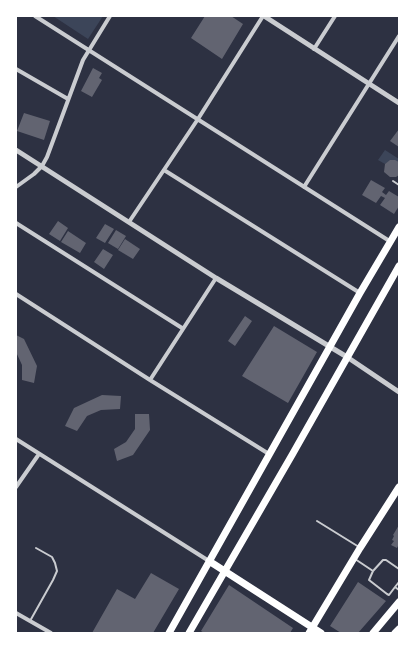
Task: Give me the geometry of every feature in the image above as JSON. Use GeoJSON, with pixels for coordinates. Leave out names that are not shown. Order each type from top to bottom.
{"type":"FeatureCollection","features":[{"type":"Feature","properties":{"kind":"main road"},"geometry":{"type":"LineString","coordinates":[[169,633],[360,293],[399,227]]}},
{"type":"Feature","properties":{"kind":"main road"},"geometry":{"type":"LineString","coordinates":[[189,633],[399,266]]}},
{"type":"Feature","properties":{"kind":"main road"},"geometry":{"type":"LineString","coordinates":[[311,630],[360,548],[399,487]]}},
{"type":"Feature","properties":{"kind":"main road"},"geometry":{"type":"LineString","coordinates":[[209,561],[311,630],[321,633]]}},
{"type":"Feature","properties":{"kind":"main road"},"geometry":{"type":"LineString","coordinates":[[373,633],[399,602]]}},
{"type":"Feature","properties":{"kind":"main road"},"geometry":{"type":"LineString","coordinates":[[396,633],[399,629]]}},
{"type":"Feature","properties":{"kind":"street"},"geometry":{"type":"LineString","coordinates":[[35,16],[391,242]]}},
{"type":"Feature","properties":{"kind":"street"},"geometry":{"type":"LineString","coordinates":[[16,186],[34,174],[42,166],[47,157],[88,50],[110,16]]}},
{"type":"Feature","properties":{"kind":"street"},"geometry":{"type":"LineString","coordinates":[[129,222],[198,119],[263,16],[399,103]]}},
{"type":"Feature","properties":{"kind":"street"},"geometry":{"type":"LineString","coordinates":[[314,49],[335,16]]}},
{"type":"Feature","properties":{"kind":"street"},"geometry":{"type":"LineString","coordinates":[[304,187],[399,36]]}},
{"type":"Feature","properties":{"kind":"street"},"geometry":{"type":"LineString","coordinates":[[16,69],[68,99]]}},
{"type":"Feature","properties":{"kind":"street"},"geometry":{"type":"LineString","coordinates":[[16,150],[216,278],[331,347],[399,392]]}},
{"type":"Feature","properties":{"kind":"street"},"geometry":{"type":"LineString","coordinates":[[164,170],[360,293]]}},
{"type":"Feature","properties":{"kind":"street"},"geometry":{"type":"LineString","coordinates":[[16,223],[182,328]]}},
{"type":"Feature","properties":{"kind":"street"},"geometry":{"type":"LineString","coordinates":[[150,380],[182,328],[216,278]]}},
{"type":"Feature","properties":{"kind":"street"},"geometry":{"type":"LineString","coordinates":[[16,294],[269,454]]}},
{"type":"Feature","properties":{"kind":"street"},"geometry":{"type":"LineString","coordinates":[[16,439],[209,561]]}},
{"type":"Feature","properties":{"kind":"street"},"geometry":{"type":"LineString","coordinates":[[16,487],[39,454]]}},
{"type":"Feature","properties":{"kind":"street"},"geometry":{"type":"LineString","coordinates":[[16,612],[51,633]]}},
{"type":"Feature","properties":{"kind":"lane"},"geometry":{"type":"LineString","coordinates":[[393,181],[399,185]]}},
{"type":"Feature","properties":{"kind":"lane"},"geometry":{"type":"LineString","coordinates":[[317,521],[360,548]]}},
{"type":"Feature","properties":{"kind":"lane"},"geometry":{"type":"LineString","coordinates":[[30,621],[53,580],[56,571],[56,563],[52,557],[36,548]]}},
{"type":"Feature","properties":{"kind":"lane"},"geometry":{"type":"LineString","coordinates":[[354,558],[374,571]]}},
{"type":"Feature","properties":{"kind":"lane"},"geometry":{"type":"LineString","coordinates":[[399,568],[386,560],[383,560],[369,580],[376,587],[389,595],[399,582]]}},
{"type":"Feature","properties":{"kind":"lane"},"geometry":{"type":"LineString","coordinates":[[395,587],[399,590]]}},
{"type":"Feature","properties":{"kind":"shaded area"},"geometry":{"type":"Polygon","coordinates":[[[53,16],[103,16],[88,39],[53,16]]]}},
{"type":"Feature","properties":{"kind":"shaded area"},"geometry":{"type":"Polygon","coordinates":[[[385,150],[399,159],[399,162],[391,160],[385,164],[378,160],[385,150]]]}},
{"type":"Feature","properties":{"kind":"building"},"geometry":{"type":"Polygon","coordinates":[[[205,16],[231,16],[243,24],[222,59],[191,38],[205,16]]]}},
{"type":"Feature","properties":{"kind":"building"},"geometry":{"type":"Polygon","coordinates":[[[93,68],[102,73],[99,78],[102,80],[92,97],[81,91],[93,68]]]}},
{"type":"Feature","properties":{"kind":"building"},"geometry":{"type":"Polygon","coordinates":[[[24,113],[50,121],[44,140],[17,131],[24,113]]]}},
{"type":"Feature","properties":{"kind":"building"},"geometry":{"type":"Polygon","coordinates":[[[399,129],[399,147],[390,141],[399,129]]]}},
{"type":"Feature","properties":{"kind":"building"},"geometry":{"type":"Polygon","coordinates":[[[390,160],[399,162],[399,175],[396,177],[390,177],[384,172],[385,164],[390,160]]]}},
{"type":"Feature","properties":{"kind":"building"},"geometry":{"type":"Polygon","coordinates":[[[371,180],[385,188],[382,192],[386,195],[389,191],[399,197],[399,206],[394,214],[380,205],[385,198],[381,196],[376,203],[362,195],[371,180]]]}},
{"type":"Feature","properties":{"kind":"building"},"geometry":{"type":"Polygon","coordinates":[[[58,221],[68,228],[60,241],[49,234],[58,221]]]}},
{"type":"Feature","properties":{"kind":"building"},"geometry":{"type":"Polygon","coordinates":[[[105,224],[114,229],[105,243],[96,238],[105,224]]]}},
{"type":"Feature","properties":{"kind":"building"},"geometry":{"type":"Polygon","coordinates":[[[116,230],[126,236],[118,249],[108,243],[116,230]]]}},
{"type":"Feature","properties":{"kind":"building"},"geometry":{"type":"Polygon","coordinates":[[[68,231],[86,243],[80,253],[61,242],[68,231]]]}},
{"type":"Feature","properties":{"kind":"building"},"geometry":{"type":"Polygon","coordinates":[[[125,239],[140,249],[133,259],[118,250],[125,239]]]}},
{"type":"Feature","properties":{"kind":"building"},"geometry":{"type":"Polygon","coordinates":[[[103,249],[113,255],[104,269],[94,262],[103,249]]]}},
{"type":"Feature","properties":{"kind":"building"},"geometry":{"type":"Polygon","coordinates":[[[245,316],[252,321],[235,346],[228,341],[245,316]]]}},
{"type":"Feature","properties":{"kind":"building"},"geometry":{"type":"Polygon","coordinates":[[[274,326],[317,352],[288,403],[242,376],[274,326]]]}},
{"type":"Feature","properties":{"kind":"building"},"geometry":{"type":"Polygon","coordinates":[[[16,335],[24,339],[37,366],[34,383],[22,380],[22,365],[16,352],[16,335]]]}},
{"type":"Feature","properties":{"kind":"building"},"geometry":{"type":"Polygon","coordinates":[[[102,395],[121,396],[120,409],[101,410],[87,416],[77,431],[65,426],[74,408],[102,395]]]}},
{"type":"Feature","properties":{"kind":"building"},"geometry":{"type":"Polygon","coordinates":[[[135,414],[149,414],[150,430],[133,455],[117,461],[114,449],[126,442],[135,429],[135,414]]]}},
{"type":"Feature","properties":{"kind":"building"},"geometry":{"type":"Polygon","coordinates":[[[399,525],[399,544],[397,548],[391,545],[394,541],[392,540],[393,535],[399,525]]]}},
{"type":"Feature","properties":{"kind":"building"},"geometry":{"type":"Polygon","coordinates":[[[151,573],[179,589],[153,633],[92,633],[117,589],[135,599],[151,573]]]}},
{"type":"Feature","properties":{"kind":"building"},"geometry":{"type":"Polygon","coordinates":[[[358,582],[386,601],[358,633],[341,633],[330,626],[358,582]]]}},
{"type":"Feature","properties":{"kind":"building"},"geometry":{"type":"Polygon","coordinates":[[[229,585],[293,628],[290,633],[204,633],[201,631],[229,585]]]}}]}
